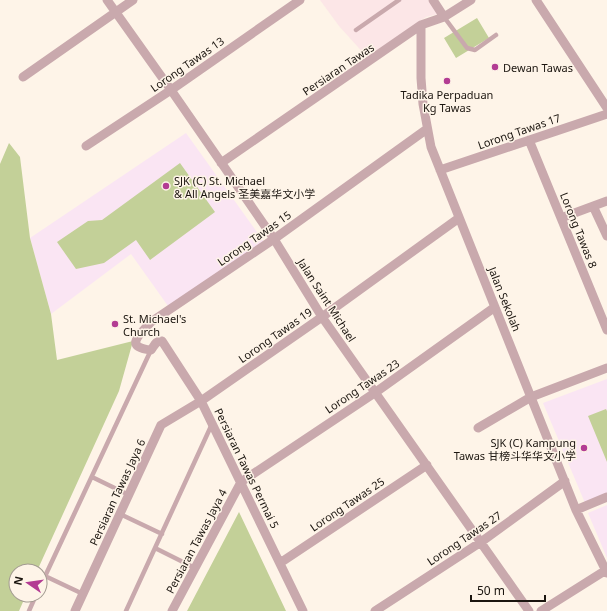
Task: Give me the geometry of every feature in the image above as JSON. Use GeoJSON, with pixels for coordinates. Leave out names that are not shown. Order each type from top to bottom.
{"type":"FeatureCollection","features":[{"type":"Feature","properties":{"kind":"street","name":"Jalan Saint Michael"},"geometry":{"type":"LineString","coordinates":[[107,0],[274,239],[322,317],[529,611]]}},
{"type":"Feature","properties":{"kind":"street"},"geometry":{"type":"LineString","coordinates":[[23,77],[133,0]]}},
{"type":"Feature","properties":{"kind":"street","name":"Lorong Tawas 13"},"geometry":{"type":"LineString","coordinates":[[86,146],[171,90],[300,0]]}},
{"type":"Feature","properties":{"kind":"street"},"geometry":{"type":"LineString","coordinates":[[433,0],[444,17]]}},
{"type":"Feature","properties":{"kind":"street","name":"Persiaran Tawas"},"geometry":{"type":"LineString","coordinates":[[221,163],[422,25],[444,17],[471,0]]}},
{"type":"Feature","properties":{"kind":"street"},"geometry":{"type":"LineString","coordinates":[[536,0],[607,108]]}},
{"type":"Feature","properties":{"kind":"street","name":"Jalan Sekolah"},"geometry":{"type":"LineString","coordinates":[[422,25],[421,78],[427,129],[431,147],[576,510],[606,571]]}},
{"type":"Feature","properties":{"kind":"street","name":"Lorong Tawas 17"},"geometry":{"type":"LineString","coordinates":[[440,170],[607,114]]}},
{"type":"Feature","properties":{"kind":"street","name":"Lorong Tawas 15"},"geometry":{"type":"LineString","coordinates":[[151,350],[140,349],[135,343],[138,336],[151,322],[274,239],[427,129]]}},
{"type":"Feature","properties":{"kind":"street","name":"Lorong Tawas 8"},"geometry":{"type":"LineString","coordinates":[[529,140],[607,330]]}},
{"type":"Feature","properties":{"kind":"street"},"geometry":{"type":"LineString","coordinates":[[561,218],[607,201]]}},
{"type":"Feature","properties":{"kind":"street"},"geometry":{"type":"LineString","coordinates":[[593,206],[607,236]]}},
{"type":"Feature","properties":{"kind":"street","name":"Lorong Tawas 19"},"geometry":{"type":"LineString","coordinates":[[201,400],[322,317],[459,218]]}},
{"type":"Feature","properties":{"kind":"street","name":"Lorong Tawas 23"},"geometry":{"type":"LineString","coordinates":[[241,482],[376,392],[495,307]]}},
{"type":"Feature","properties":{"kind":"street","name":"Persiaran Tawas Permai 5"},"geometry":{"type":"LineString","coordinates":[[151,350],[157,341],[162,341],[201,400],[303,611]]}},
{"type":"Feature","properties":{"kind":"street"},"geometry":{"type":"LineString","coordinates":[[478,428],[531,397],[607,368]]}},
{"type":"Feature","properties":{"kind":"street","name":"Persiaran Tawas Jaya 6"},"geometry":{"type":"LineString","coordinates":[[75,611],[161,426],[201,400]]}},
{"type":"Feature","properties":{"kind":"street","name":"Lorong Tawas 25"},"geometry":{"type":"LineString","coordinates":[[280,564],[427,465]]}},
{"type":"Feature","properties":{"kind":"street","name":"Lorong Tawas 27"},"geometry":{"type":"LineString","coordinates":[[375,611],[481,542],[565,481]]}},
{"type":"Feature","properties":{"kind":"street","name":"Persiaran Tawas Jaya 4"},"geometry":{"type":"LineString","coordinates":[[172,611],[241,482]]}},
{"type":"Feature","properties":{"kind":"street"},"geometry":{"type":"LineString","coordinates":[[576,510],[607,497]]}},
{"type":"Feature","properties":{"kind":"street"},"geometry":{"type":"LineString","coordinates":[[541,611],[606,571]]}},
{"type":"Feature","properties":{"kind":"lane"},"geometry":{"type":"LineString","coordinates":[[356,30],[399,0]]}},
{"type":"Feature","properties":{"kind":"lane"},"geometry":{"type":"LineString","coordinates":[[444,17],[467,48],[471,50],[475,50],[496,35]]}},
{"type":"Feature","properties":{"kind":"lane"},"geometry":{"type":"LineString","coordinates":[[48,570],[151,350]]}},
{"type":"Feature","properties":{"kind":"lane"},"geometry":{"type":"LineString","coordinates":[[126,611],[212,424]]}},
{"type":"Feature","properties":{"kind":"lane"},"geometry":{"type":"LineString","coordinates":[[92,477],[129,495]]}},
{"type":"Feature","properties":{"kind":"lane"},"geometry":{"type":"LineString","coordinates":[[120,514],[162,534]]}},
{"type":"Feature","properties":{"kind":"lane"},"geometry":{"type":"LineString","coordinates":[[155,548],[195,568]]}},
{"type":"Feature","properties":{"kind":"lane"},"geometry":{"type":"LineString","coordinates":[[48,577],[83,594]]}},
{"type":"Feature","properties":{"kind":"shaded area"},"geometry":{"type":"Polygon","coordinates":[[[320,0],[428,0],[438,14],[426,17],[367,57],[339,26],[320,0]]]}},
{"type":"Feature","properties":{"kind":"shaded area","name":"SJK (C) St. Michael & All Angels 圣美嘉华文小学"},"geometry":{"type":"Polygon","coordinates":[[[186,133],[264,242],[168,306],[131,254],[51,314],[30,238],[186,133]]]}},
{"type":"Feature","properties":{"kind":"shaded area","name":"SJK (C) Kampung Tawas 甘榜斗华华文小学"},"geometry":{"type":"Polygon","coordinates":[[[607,379],[607,493],[585,503],[543,403],[607,379]]]}},
{"type":"Feature","properties":{"kind":"shaded area"},"geometry":{"type":"Polygon","coordinates":[[[607,505],[607,558],[588,513],[607,505]]]}},
{"type":"Feature","properties":{"kind":"green space"},"geometry":{"type":"Polygon","coordinates":[[[477,18],[489,38],[456,58],[444,38],[477,18]]]}},
{"type":"Feature","properties":{"kind":"green space"},"geometry":{"type":"Polygon","coordinates":[[[9,143],[20,157],[30,238],[51,314],[57,360],[133,341],[119,391],[41,563],[8,563],[8,603],[22,603],[19,611],[0,611],[0,164],[9,143]]]}},
{"type":"Feature","properties":{"kind":"green space"},"geometry":{"type":"Polygon","coordinates":[[[180,163],[215,212],[150,260],[136,240],[104,263],[76,269],[57,242],[88,221],[102,220],[180,163]]]}},
{"type":"Feature","properties":{"kind":"green space"},"geometry":{"type":"Polygon","coordinates":[[[606,409],[607,411],[607,462],[588,416],[606,409]]]}},
{"type":"Feature","properties":{"kind":"green space"},"geometry":{"type":"Polygon","coordinates":[[[239,512],[286,611],[187,611],[239,512]]]}},
{"type":"Feature","properties":{"kind":"place","name":"Dewan Tawas"},"geometry":{"type":"Point","coordinates":[495,67]}},
{"type":"Feature","properties":{"kind":"place","name":"Tadika Perpaduan Kg Tawas"},"geometry":{"type":"Point","coordinates":[447,81]}},
{"type":"Feature","properties":{"kind":"place","name":"SJK (C) St. Michael & All Angels 圣美嘉华文小学"},"geometry":{"type":"Point","coordinates":[166,186]}},
{"type":"Feature","properties":{"kind":"place","name":"St. Michael's Church"},"geometry":{"type":"Point","coordinates":[115,324]}},
{"type":"Feature","properties":{"kind":"place","name":"SJK (C) Kampung Tawas 甘榜斗华华文小学"},"geometry":{"type":"Point","coordinates":[584,448]}}]}
